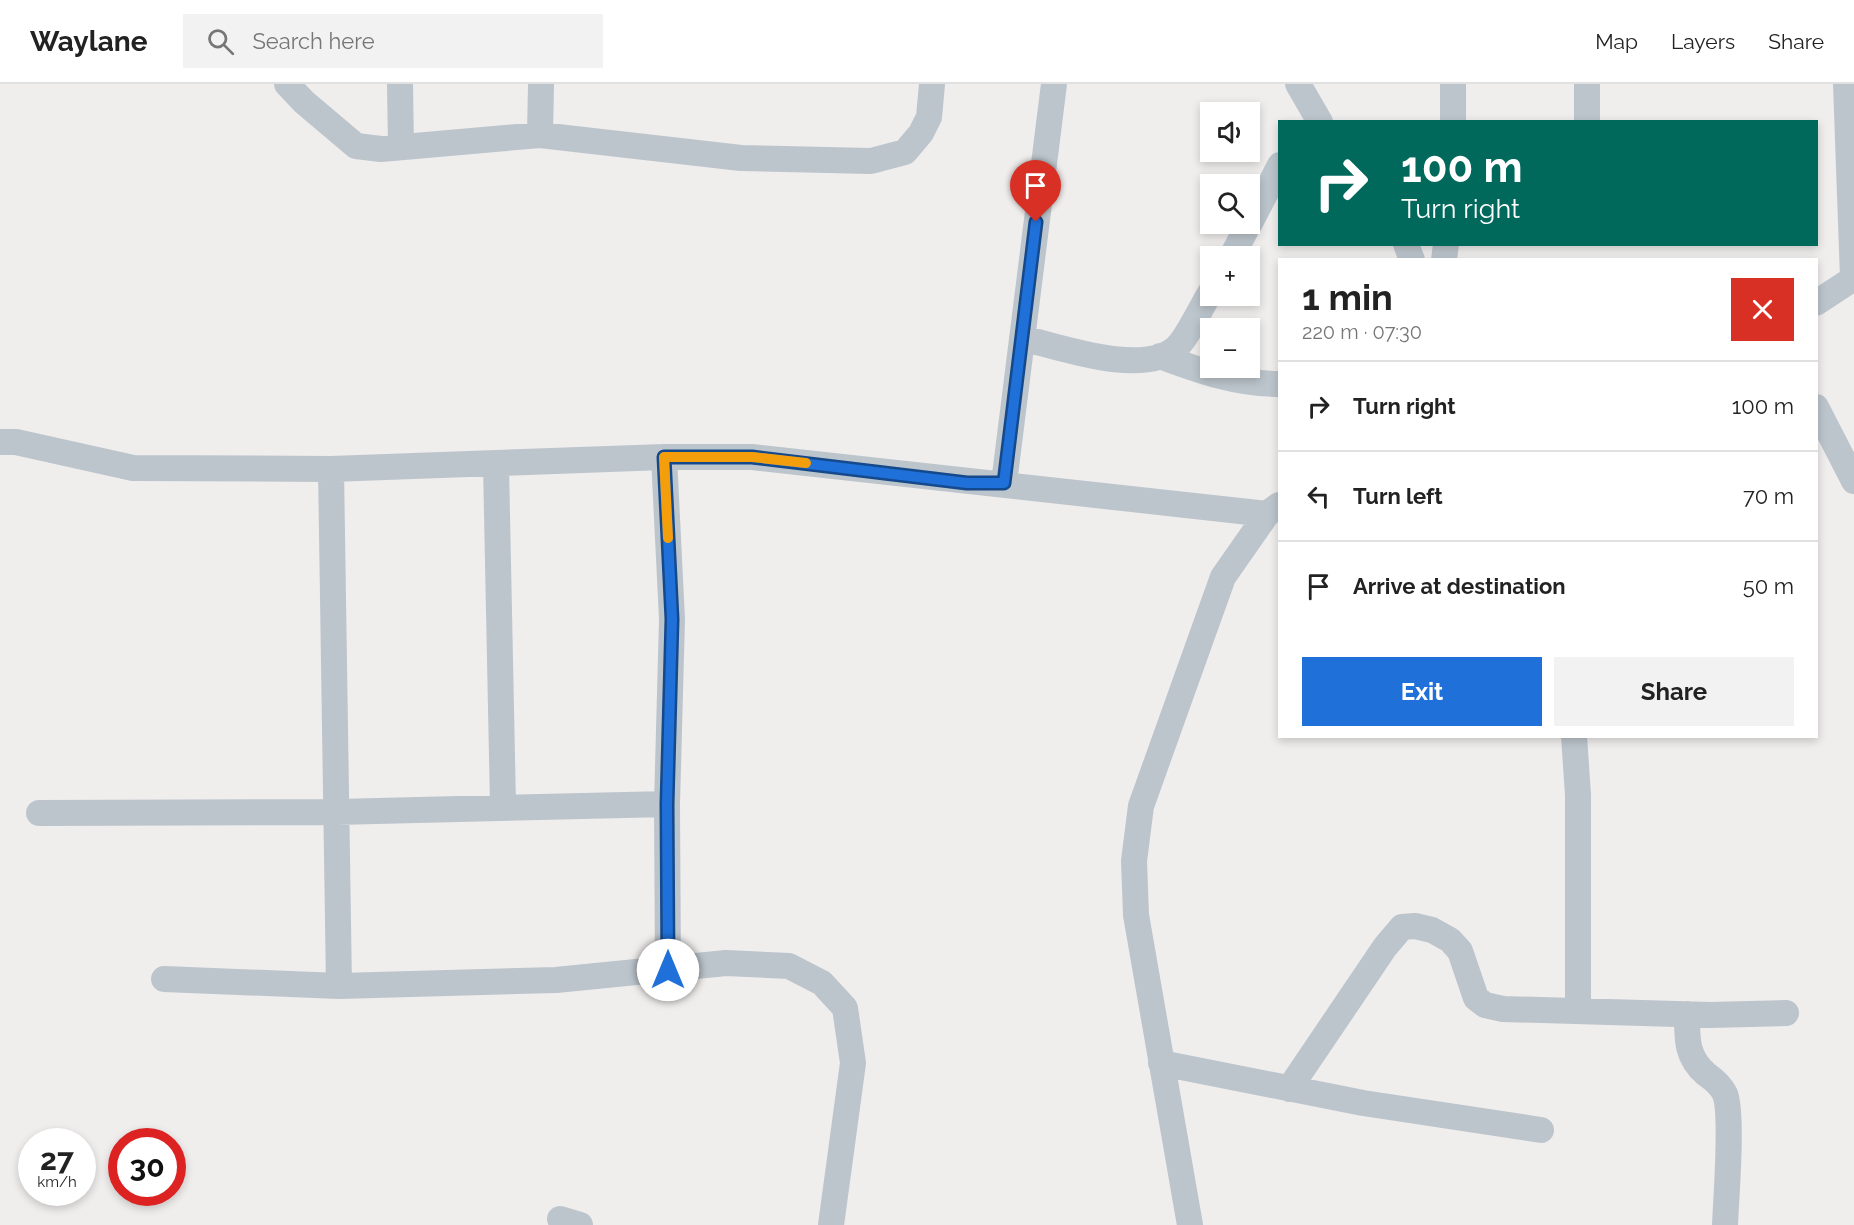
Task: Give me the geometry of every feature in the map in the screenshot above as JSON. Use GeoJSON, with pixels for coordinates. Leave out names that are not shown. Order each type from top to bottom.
{"type":"FeatureCollection","features":[{"type":"Feature","properties":{"kind":"street"},"geometry":{"type":"LineString","coordinates":[[287,84],[356,146],[381,149],[540,135],[741,158],[871,161],[905,152],[921,133],[929,117],[932,84]]}},
{"type":"Feature","properties":{"kind":"street"},"geometry":{"type":"LineString","coordinates":[[400,84],[401,147]]}},
{"type":"Feature","properties":{"kind":"street"},"geometry":{"type":"LineString","coordinates":[[540,135],[542,84]]}},
{"type":"Feature","properties":{"kind":"street"},"geometry":{"type":"LineString","coordinates":[[1004,483],[1054,84]]}},
{"type":"Feature","properties":{"kind":"street"},"geometry":{"type":"LineString","coordinates":[[1298,84],[1311,117]]}},
{"type":"Feature","properties":{"kind":"street"},"geometry":{"type":"LineString","coordinates":[[1453,84],[1453,120]]}},
{"type":"Feature","properties":{"kind":"street"},"geometry":{"type":"LineString","coordinates":[[1587,84],[1587,120]]}},
{"type":"Feature","properties":{"kind":"street"},"geometry":{"type":"LineString","coordinates":[[1818,302],[1854,278],[1846,84]]}},
{"type":"Feature","properties":{"kind":"street"},"geometry":{"type":"LineString","coordinates":[[1260,202],[1278,169]]}},
{"type":"Feature","properties":{"kind":"street"},"geometry":{"type":"LineString","coordinates":[[1022,338],[1119,361],[1160,356],[1176,348],[1202,306]]}},
{"type":"Feature","properties":{"kind":"street"},"geometry":{"type":"LineString","coordinates":[[1160,356],[1218,378],[1257,384],[1278,384]]}},
{"type":"Feature","properties":{"kind":"street"},"geometry":{"type":"LineString","coordinates":[[1818,411],[1854,481]]}},
{"type":"Feature","properties":{"kind":"street"},"geometry":{"type":"LineString","coordinates":[[0,442],[16,442],[133,468],[331,469],[496,465],[664,457],[752,457],[967,483],[1004,483],[1273,509]]}},
{"type":"Feature","properties":{"kind":"street"},"geometry":{"type":"LineString","coordinates":[[664,457],[672,619],[667,804],[668,970]]}},
{"type":"Feature","properties":{"kind":"street"},"geometry":{"type":"LineString","coordinates":[[496,465],[503,806]]}},
{"type":"Feature","properties":{"kind":"street"},"geometry":{"type":"LineString","coordinates":[[331,469],[339,986]]}},
{"type":"Feature","properties":{"kind":"street"},"geometry":{"type":"LineString","coordinates":[[1190,1225],[1136,915],[1134,861],[1141,806],[1223,578],[1273,509]]}},
{"type":"Feature","properties":{"kind":"street"},"geometry":{"type":"LineString","coordinates":[[1575,738],[1578,795],[1578,1011]]}},
{"type":"Feature","properties":{"kind":"street"},"geometry":{"type":"LineString","coordinates":[[39,813],[336,812],[503,806],[667,804]]}},
{"type":"Feature","properties":{"kind":"street"},"geometry":{"type":"LineString","coordinates":[[1289,1089],[1379,956],[1402,927],[1415,926],[1432,930],[1450,940],[1460,951],[1476,998],[1485,1005],[1503,1009],[1687,1014],[1786,1013]]}},
{"type":"Feature","properties":{"kind":"street"},"geometry":{"type":"LineString","coordinates":[[164,979],[339,986],[556,980],[726,963],[789,966],[822,983],[845,1008],[853,1062],[831,1225]]}},
{"type":"Feature","properties":{"kind":"street"},"geometry":{"type":"LineString","coordinates":[[1687,1014],[1688,1045],[1692,1059],[1716,1081],[1725,1094],[1725,1225]]}},
{"type":"Feature","properties":{"kind":"street"},"geometry":{"type":"LineString","coordinates":[[1161,1062],[1363,1103],[1541,1130]]}},
{"type":"Feature","properties":{"kind":"slow traffic"},"geometry":{"type":"LineString","coordinates":[[668,538],[664,457],[752,457],[806,463]]}},
{"type":"Feature","properties":{"kind":"route"},"geometry":{"type":"LineString","coordinates":[[668,970],[667,804],[672,619],[664,457],[752,457],[967,483],[1004,483],[1036,222]]}}]}
